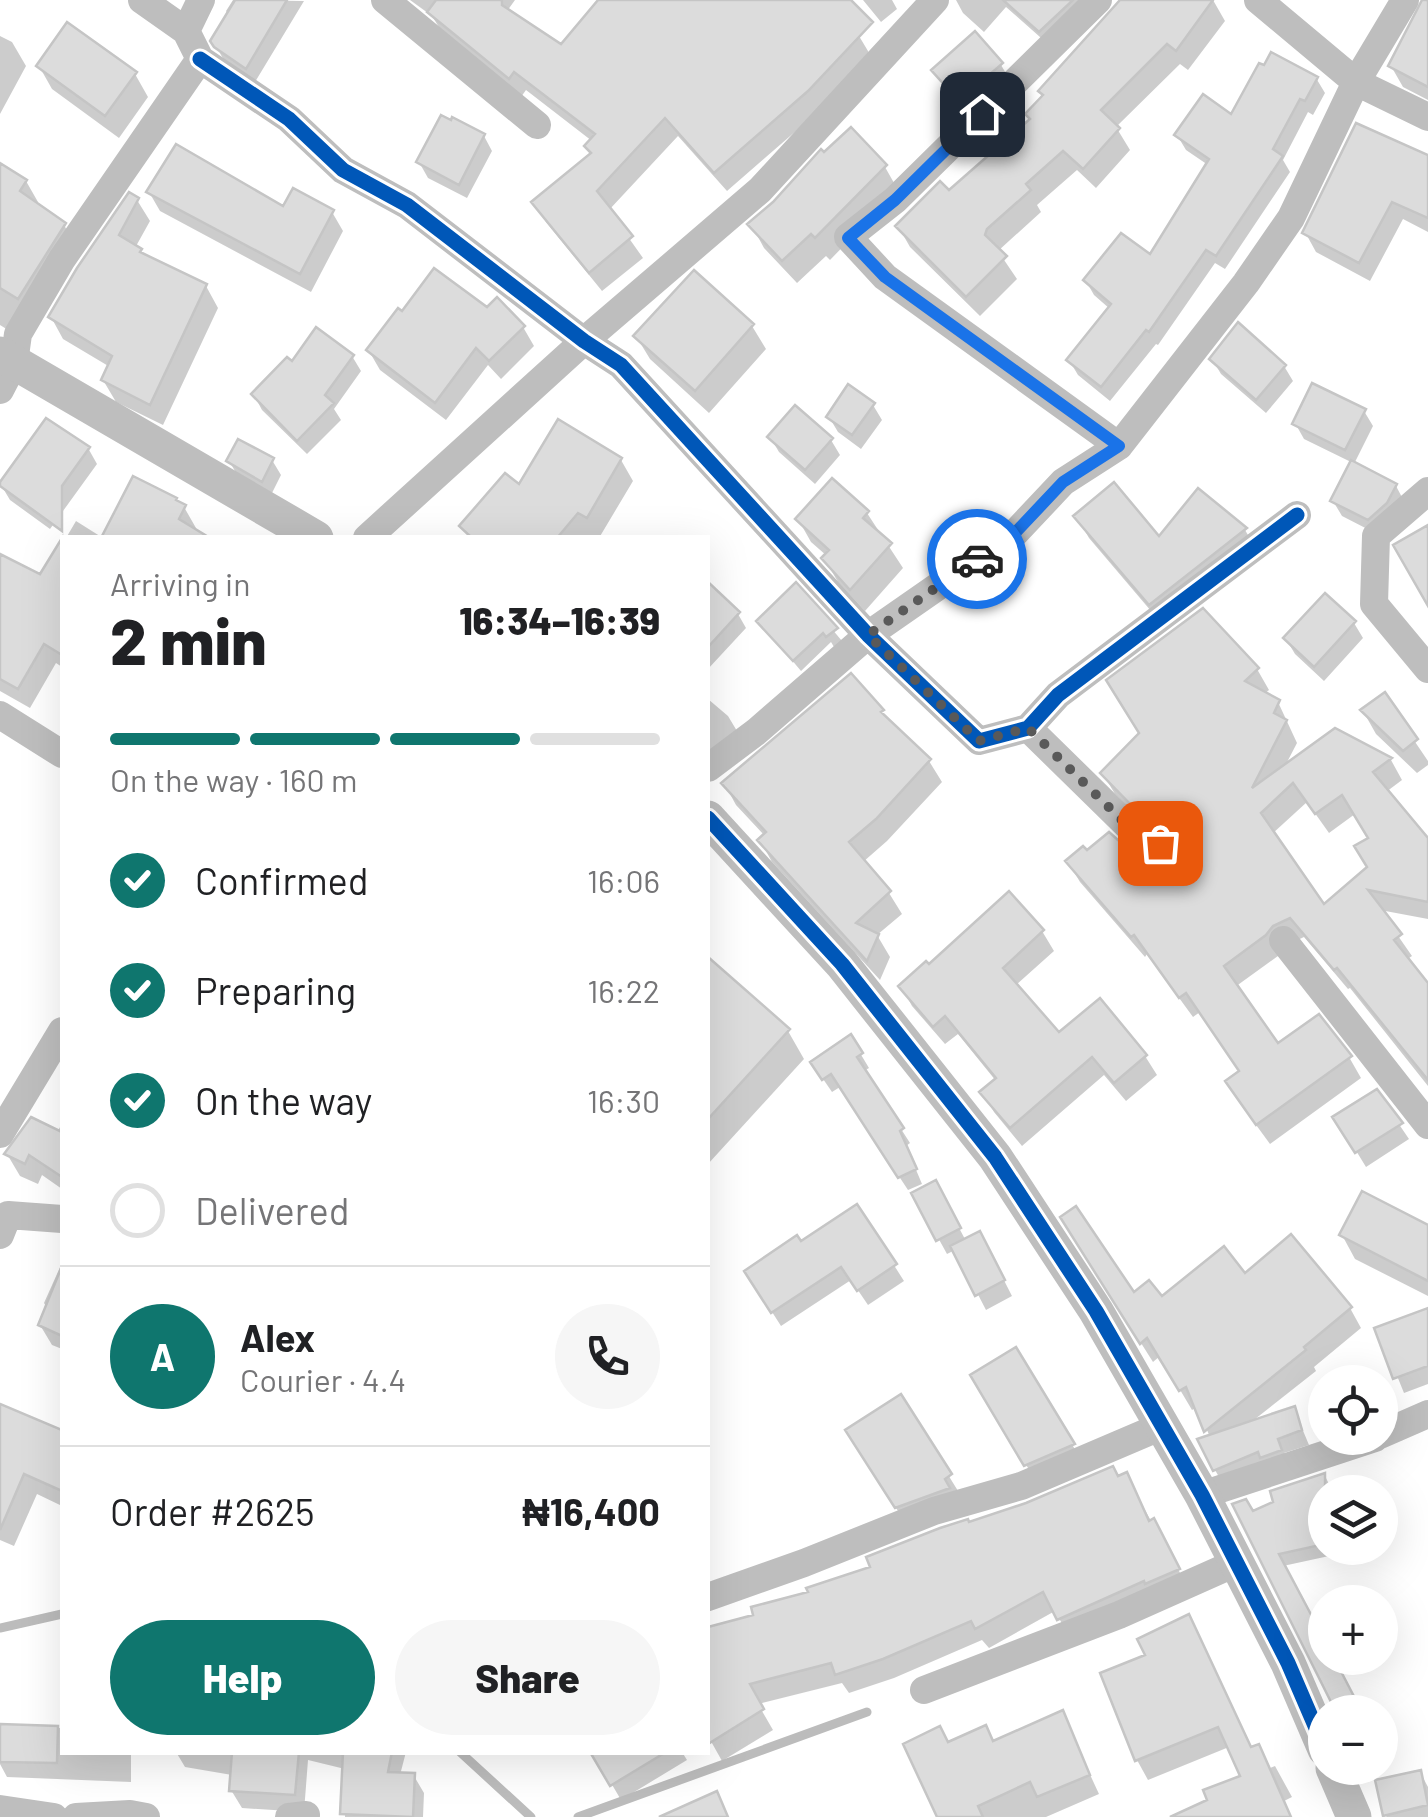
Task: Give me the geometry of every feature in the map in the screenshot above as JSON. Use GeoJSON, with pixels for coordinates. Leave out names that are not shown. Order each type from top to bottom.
{"type":"FeatureCollection","features":[{"type":"Feature","properties":{"kind":"street"},"geometry":{"type":"LineString","coordinates":[[142,0],[186,31],[200,59],[289,119],[343,170],[407,204],[621,365],[868,635],[979,741],[1028,728],[1058,695],[1296,515]]}},
{"type":"Feature","properties":{"kind":"street"},"geometry":{"type":"LineString","coordinates":[[186,31],[201,0]]}},
{"type":"Feature","properties":{"kind":"street"},"geometry":{"type":"LineString","coordinates":[[385,0],[537,125]]}},
{"type":"Feature","properties":{"kind":"street"},"geometry":{"type":"LineString","coordinates":[[369,535],[584,340],[760,190],[935,0]]}},
{"type":"Feature","properties":{"kind":"street"},"geometry":{"type":"LineString","coordinates":[[1098,0],[895,200],[848,238],[885,277],[1119,446]]}},
{"type":"Feature","properties":{"kind":"street"},"geometry":{"type":"LineString","coordinates":[[1258,0],[1356,82],[1428,116]]}},
{"type":"Feature","properties":{"kind":"street"},"geometry":{"type":"LineString","coordinates":[[710,766],[868,635],[1016,532],[1063,482],[1119,446],[1246,284],[1290,218],[1356,82],[1405,0]]}},
{"type":"Feature","properties":{"kind":"street"},"geometry":{"type":"LineString","coordinates":[[200,59],[62,259],[18,334],[5,369],[310,535]]}},
{"type":"Feature","properties":{"kind":"street"},"geometry":{"type":"LineString","coordinates":[[1428,491],[1376,536],[1374,604],[1428,669]]}},
{"type":"Feature","properties":{"kind":"street"},"geometry":{"type":"LineString","coordinates":[[0,715],[60,753]]}},
{"type":"Feature","properties":{"kind":"street"},"geometry":{"type":"LineString","coordinates":[[1028,728],[1128,826],[1160,843]]}},
{"type":"Feature","properties":{"kind":"street"},"geometry":{"type":"LineString","coordinates":[[710,820],[842,964],[995,1157],[1096,1311],[1202,1496],[1308,1709]]}},
{"type":"Feature","properties":{"kind":"street"},"geometry":{"type":"LineString","coordinates":[[1283,940],[1428,1125]]}},
{"type":"Feature","properties":{"kind":"street"},"geometry":{"type":"LineString","coordinates":[[0,1134],[60,1034]]}},
{"type":"Feature","properties":{"kind":"street"},"geometry":{"type":"LineString","coordinates":[[2,1216],[60,1220]]}},
{"type":"Feature","properties":{"kind":"street"},"geometry":{"type":"LineString","coordinates":[[1398,1427],[1428,1414]]}},
{"type":"Feature","properties":{"kind":"street"},"geometry":{"type":"LineString","coordinates":[[710,1597],[934,1511],[1021,1486],[1162,1426]]}},
{"type":"Feature","properties":{"kind":"street"},"geometry":{"type":"LineString","coordinates":[[1202,1496],[1322,1455]]}},
{"type":"Feature","properties":{"kind":"street"},"geometry":{"type":"LineString","coordinates":[[924,1690],[1119,1615],[1238,1562]]}},
{"type":"Feature","properties":{"kind":"street"},"geometry":{"type":"LineString","coordinates":[[1340,1785],[1354,1817]]}},
{"type":"Feature","properties":{"kind":"street"},"geometry":{"type":"LineString","coordinates":[[0,1809],[54,1817]]}},
{"type":"Feature","properties":{"kind":"street"},"geometry":{"type":"LineString","coordinates":[[76,1817],[146,1817]]}},
{"type":"Feature","properties":{"kind":"building"},"geometry":{"type":"Polygon","coordinates":[[[235,0],[287,0],[246,69],[210,41],[235,0]]]}},
{"type":"Feature","properties":{"kind":"building"},"geometry":{"type":"Polygon","coordinates":[[[436,0],[502,0],[502,5],[561,44],[598,0],[851,0],[873,22],[808,91],[714,173],[665,118],[597,191],[633,236],[589,273],[531,202],[591,153],[584,146],[595,134],[514,72],[509,79],[427,12],[436,0]]]}},
{"type":"Feature","properties":{"kind":"building"},"geometry":{"type":"Polygon","coordinates":[[[1003,0],[1073,0],[1039,32],[1003,0]]]}},
{"type":"Feature","properties":{"kind":"building"},"geometry":{"type":"Polygon","coordinates":[[[1120,0],[1213,0],[1176,51],[1167,44],[1101,110],[1120,128],[1083,169],[1063,151],[1026,184],[1031,190],[987,229],[985,235],[1007,256],[966,297],[895,226],[940,181],[949,190],[1030,119],[1025,114],[1043,95],[1038,91],[1120,0]]]}},
{"type":"Feature","properties":{"kind":"building"},"geometry":{"type":"Polygon","coordinates":[[[1422,0],[1428,0],[1428,87],[1388,66],[1422,0]]]}},
{"type":"Feature","properties":{"kind":"building"},"geometry":{"type":"Polygon","coordinates":[[[67,22],[137,72],[105,116],[36,66],[67,22]]]}},
{"type":"Feature","properties":{"kind":"building"},"geometry":{"type":"Polygon","coordinates":[[[975,31],[1003,63],[959,101],[931,70],[975,31]]]}},
{"type":"Feature","properties":{"kind":"building"},"geometry":{"type":"Polygon","coordinates":[[[1271,52],[1318,77],[1305,101],[1300,99],[1273,149],[1283,156],[1216,256],[1206,250],[1149,332],[1146,330],[1101,387],[1066,360],[1111,304],[1083,280],[1121,233],[1150,254],[1209,159],[1174,135],[1203,94],[1231,114],[1259,63],[1264,65],[1271,52]]]}},
{"type":"Feature","properties":{"kind":"building"},"geometry":{"type":"Polygon","coordinates":[[[441,115],[485,134],[459,185],[416,162],[441,115]]]}},
{"type":"Feature","properties":{"kind":"building"},"geometry":{"type":"Polygon","coordinates":[[[1356,123],[1428,155],[1428,218],[1392,202],[1359,263],[1302,233],[1356,123]]]}},
{"type":"Feature","properties":{"kind":"building"},"geometry":{"type":"Polygon","coordinates":[[[851,127],[887,165],[815,238],[811,234],[782,261],[747,224],[773,202],[821,149],[824,152],[851,127]]]}},
{"type":"Feature","properties":{"kind":"building"},"geometry":{"type":"Polygon","coordinates":[[[176,144],[283,206],[293,188],[334,210],[300,274],[146,192],[176,144]]]}},
{"type":"Feature","properties":{"kind":"building"},"geometry":{"type":"Polygon","coordinates":[[[0,163],[27,180],[20,191],[66,223],[18,299],[0,288],[0,163]]]}},
{"type":"Feature","properties":{"kind":"building"},"geometry":{"type":"Polygon","coordinates":[[[129,192],[139,198],[119,235],[142,249],[140,252],[207,284],[150,405],[101,380],[112,356],[48,317],[129,192]]]}},
{"type":"Feature","properties":{"kind":"building"},"geometry":{"type":"Polygon","coordinates":[[[434,268],[487,307],[497,297],[525,326],[489,361],[476,348],[435,403],[366,350],[434,268]]]}},
{"type":"Feature","properties":{"kind":"building"},"geometry":{"type":"Polygon","coordinates":[[[694,270],[754,324],[695,391],[633,336],[694,270]]]}},
{"type":"Feature","properties":{"kind":"building"},"geometry":{"type":"Polygon","coordinates":[[[1238,322],[1286,365],[1256,400],[1209,359],[1238,322]]]}},
{"type":"Feature","properties":{"kind":"building"},"geometry":{"type":"Polygon","coordinates":[[[316,327],[354,355],[325,395],[334,403],[297,441],[251,394],[287,357],[292,361],[316,327]]]}},
{"type":"Feature","properties":{"kind":"building"},"geometry":{"type":"Polygon","coordinates":[[[1312,383],[1366,409],[1345,450],[1292,424],[1312,383]]]}},
{"type":"Feature","properties":{"kind":"building"},"geometry":{"type":"Polygon","coordinates":[[[848,384],[875,403],[852,435],[826,417],[848,384]]]}},
{"type":"Feature","properties":{"kind":"building"},"geometry":{"type":"Polygon","coordinates":[[[795,405],[833,438],[805,470],[767,437],[795,405]]]}},
{"type":"Feature","properties":{"kind":"building"},"geometry":{"type":"Polygon","coordinates":[[[46,418],[90,447],[62,486],[62,531],[0,486],[46,418]]]}},
{"type":"Feature","properties":{"kind":"building"},"geometry":{"type":"Polygon","coordinates":[[[558,419],[622,458],[587,518],[578,513],[560,535],[469,535],[459,526],[505,473],[519,484],[558,419]]]}},
{"type":"Feature","properties":{"kind":"building"},"geometry":{"type":"Polygon","coordinates":[[[238,439],[274,458],[262,482],[226,461],[238,439]]]}},
{"type":"Feature","properties":{"kind":"building"},"geometry":{"type":"Polygon","coordinates":[[[1351,460],[1397,484],[1387,503],[1368,520],[1330,501],[1351,460]]]}},
{"type":"Feature","properties":{"kind":"building"},"geometry":{"type":"Polygon","coordinates":[[[133,476],[186,505],[179,519],[205,535],[103,535],[133,476]]]}},
{"type":"Feature","properties":{"kind":"building"},"geometry":{"type":"Polygon","coordinates":[[[832,478],[869,511],[863,518],[892,543],[850,590],[821,558],[829,550],[795,519],[832,478]]]}},
{"type":"Feature","properties":{"kind":"building"},"geometry":{"type":"Polygon","coordinates":[[[1114,482],[1159,536],[1198,488],[1247,528],[1149,605],[1073,516],[1114,482]]]}},
{"type":"Feature","properties":{"kind":"building"},"geometry":{"type":"Polygon","coordinates":[[[1428,525],[1428,606],[1393,545],[1428,525]]]}},
{"type":"Feature","properties":{"kind":"building"},"geometry":{"type":"Polygon","coordinates":[[[60,541],[60,654],[44,644],[18,689],[0,679],[0,554],[40,574],[60,541]]]}},
{"type":"Feature","properties":{"kind":"building"},"geometry":{"type":"Polygon","coordinates":[[[796,582],[838,628],[826,637],[823,633],[793,661],[756,621],[796,582]]]}},
{"type":"Feature","properties":{"kind":"building"},"geometry":{"type":"Polygon","coordinates":[[[710,584],[740,612],[710,645],[710,584]]]}},
{"type":"Feature","properties":{"kind":"building"},"geometry":{"type":"Polygon","coordinates":[[[1325,593],[1356,621],[1314,667],[1283,638],[1325,593]]]}},
{"type":"Feature","properties":{"kind":"building"},"geometry":{"type":"Polygon","coordinates":[[[1203,608],[1259,668],[1245,681],[1280,700],[1274,713],[1287,720],[1252,788],[1335,728],[1392,758],[1373,772],[1428,838],[1428,902],[1368,890],[1402,934],[1394,940],[1428,983],[1428,1080],[1337,968],[1334,970],[1290,918],[1273,926],[1224,966],[1278,1043],[1319,1014],[1352,1056],[1256,1125],[1225,1081],[1239,1071],[1186,993],[1179,998],[1134,935],[1131,937],[1065,861],[1109,832],[1153,859],[1168,858],[1175,852],[1174,833],[1138,812],[1100,773],[1139,733],[1106,680],[1203,608]],[[1293,783],[1261,813],[1324,904],[1367,867],[1354,846],[1368,838],[1342,795],[1315,814],[1293,783]]]}},
{"type":"Feature","properties":{"kind":"building"},"geometry":{"type":"Polygon","coordinates":[[[851,673],[884,710],[881,712],[931,759],[876,819],[849,842],[891,891],[856,923],[879,934],[867,961],[757,840],[766,832],[721,783],[851,673]]]}},
{"type":"Feature","properties":{"kind":"building"},"geometry":{"type":"Polygon","coordinates":[[[1385,692],[1418,739],[1403,751],[1360,710],[1385,692]]]}},
{"type":"Feature","properties":{"kind":"building"},"geometry":{"type":"Polygon","coordinates":[[[1009,891],[1044,930],[1003,968],[1059,1032],[1100,998],[1147,1055],[1114,1083],[1092,1057],[1010,1128],[979,1092],[996,1078],[945,1016],[933,1027],[898,986],[926,961],[929,964],[1009,891]]]}},
{"type":"Feature","properties":{"kind":"building"},"geometry":{"type":"Polygon","coordinates":[[[710,959],[790,1029],[710,1117],[710,959]]]}},
{"type":"Feature","properties":{"kind":"building"},"geometry":{"type":"Polygon","coordinates":[[[851,1034],[863,1053],[857,1057],[904,1128],[900,1131],[917,1169],[898,1178],[831,1074],[822,1080],[810,1062],[851,1034]]]}},
{"type":"Feature","properties":{"kind":"building"},"geometry":{"type":"Polygon","coordinates":[[[1377,1089],[1403,1123],[1355,1153],[1332,1117],[1377,1089]]]}},
{"type":"Feature","properties":{"kind":"building"},"geometry":{"type":"Polygon","coordinates":[[[31,1117],[60,1131],[60,1176],[29,1155],[25,1164],[4,1154],[31,1117]]]}},
{"type":"Feature","properties":{"kind":"building"},"geometry":{"type":"Polygon","coordinates":[[[936,1180],[961,1228],[936,1241],[911,1193],[936,1180]]]}},
{"type":"Feature","properties":{"kind":"building"},"geometry":{"type":"Polygon","coordinates":[[[1362,1191],[1428,1225],[1428,1281],[1339,1235],[1362,1191]]]}},
{"type":"Feature","properties":{"kind":"building"},"geometry":{"type":"Polygon","coordinates":[[[857,1204],[897,1264],[857,1291],[841,1267],[771,1313],[744,1271],[797,1235],[801,1241],[857,1204]]]}},
{"type":"Feature","properties":{"kind":"building"},"geometry":{"type":"Polygon","coordinates":[[[1076,1206],[1134,1292],[1149,1280],[1162,1296],[1224,1246],[1245,1273],[1291,1234],[1352,1307],[1304,1347],[1306,1350],[1204,1432],[1186,1387],[1179,1391],[1147,1338],[1140,1344],[1060,1217],[1076,1206]]]}},
{"type":"Feature","properties":{"kind":"building"},"geometry":{"type":"Polygon","coordinates":[[[980,1231],[1005,1280],[975,1296],[950,1246],[980,1231]]]}},
{"type":"Feature","properties":{"kind":"building"},"geometry":{"type":"Polygon","coordinates":[[[60,1271],[60,1335],[38,1325],[60,1271]]]}},
{"type":"Feature","properties":{"kind":"building"},"geometry":{"type":"Polygon","coordinates":[[[1428,1308],[1428,1366],[1398,1377],[1398,1365],[1388,1365],[1374,1328],[1428,1308]]]}},
{"type":"Feature","properties":{"kind":"building"},"geometry":{"type":"Polygon","coordinates":[[[1016,1347],[1075,1444],[1024,1466],[970,1375],[1016,1347]]]}},
{"type":"Feature","properties":{"kind":"building"},"geometry":{"type":"Polygon","coordinates":[[[901,1394],[952,1474],[945,1479],[950,1488],[895,1508],[845,1430],[901,1394]]]}},
{"type":"Feature","properties":{"kind":"building"},"geometry":{"type":"Polygon","coordinates":[[[0,1404],[60,1429],[60,1490],[24,1474],[0,1530],[0,1404]]]}},
{"type":"Feature","properties":{"kind":"building"},"geometry":{"type":"Polygon","coordinates":[[[1295,1406],[1302,1430],[1278,1439],[1282,1450],[1260,1458],[1258,1452],[1213,1471],[1197,1439],[1295,1406]]]}},
{"type":"Feature","properties":{"kind":"building"},"geometry":{"type":"Polygon","coordinates":[[[1113,1466],[1118,1476],[1127,1472],[1149,1521],[1154,1518],[1180,1569],[1057,1620],[1043,1592],[975,1629],[971,1621],[835,1675],[831,1663],[750,1684],[764,1709],[710,1743],[710,1626],[753,1615],[751,1607],[808,1592],[806,1588],[870,1567],[866,1557],[940,1528],[1026,1503],[1113,1466]]]}},
{"type":"Feature","properties":{"kind":"building"},"geometry":{"type":"Polygon","coordinates":[[[1308,1479],[1308,1548],[1279,1554],[1308,1609],[1308,1656],[1232,1504],[1246,1499],[1253,1511],[1273,1502],[1270,1491],[1308,1479]]]}},
{"type":"Feature","properties":{"kind":"building"},"geometry":{"type":"Polygon","coordinates":[[[1189,1614],[1251,1747],[1259,1744],[1291,1817],[1170,1817],[1207,1800],[1203,1790],[1240,1776],[1218,1727],[1135,1761],[1100,1673],[1145,1655],[1137,1639],[1189,1614]]]}},
{"type":"Feature","properties":{"kind":"building"},"geometry":{"type":"Polygon","coordinates":[[[1318,1675],[1343,1675],[1353,1695],[1328,1695],[1318,1675]]]}},
{"type":"Feature","properties":{"kind":"building"},"geometry":{"type":"Polygon","coordinates":[[[1063,1710],[1090,1775],[1037,1797],[1030,1782],[978,1806],[983,1817],[937,1817],[903,1744],[940,1726],[948,1742],[986,1725],[993,1741],[1063,1710]]]}},
{"type":"Feature","properties":{"kind":"building"},"geometry":{"type":"Polygon","coordinates":[[[0,1724],[58,1726],[57,1763],[0,1762],[0,1724]]]}},
{"type":"Feature","properties":{"kind":"building"},"geometry":{"type":"Polygon","coordinates":[[[232,1755],[299,1755],[295,1795],[229,1791],[232,1755]]]}},
{"type":"Feature","properties":{"kind":"building"},"geometry":{"type":"Polygon","coordinates":[[[343,1755],[391,1755],[388,1772],[415,1773],[413,1817],[340,1814],[343,1755]]]}},
{"type":"Feature","properties":{"kind":"building"},"geometry":{"type":"Polygon","coordinates":[[[592,1755],[661,1755],[610,1786],[592,1755]]]}},
{"type":"Feature","properties":{"kind":"building"},"geometry":{"type":"Polygon","coordinates":[[[1421,1770],[1428,1805],[1383,1816],[1376,1785],[1398,1785],[1398,1775],[1421,1770]]]}},
{"type":"Feature","properties":{"kind":"building"},"geometry":{"type":"Polygon","coordinates":[[[717,1791],[728,1817],[659,1817],[717,1791]]]}},
{"type":"Feature","properties":{"kind":"waterway"},"geometry":{"type":"LineString","coordinates":[[0,1628],[60,1614]]}},
{"type":"Feature","properties":{"kind":"waterway"},"geometry":{"type":"LineString","coordinates":[[578,1817],[867,1712]]}},
{"type":"Feature","properties":{"kind":"waterway"},"geometry":{"type":"LineString","coordinates":[[463,1755],[531,1817]]}},
{"type":"Feature","properties":{"kind":"cycle path"},"geometry":{"type":"LineString","coordinates":[[200,59],[289,119],[343,170],[407,205],[621,365],[868,635],[979,741],[1028,728],[1058,695],[1297,515]]}},
{"type":"Feature","properties":{"kind":"cycle path"},"geometry":{"type":"LineString","coordinates":[[710,820],[842,964],[995,1157],[1096,1311],[1202,1495],[1308,1709]]}},
{"type":"Feature","properties":{"kind":"way so far"},"geometry":{"type":"LineString","coordinates":[[977,559],[868,635],[979,741],[1028,728],[1128,826],[1160,843]]}},
{"type":"Feature","properties":{"kind":"route"},"geometry":{"type":"LineString","coordinates":[[977,559],[1016,532],[1063,482],[1119,446],[885,277],[848,238],[895,200],[982,114]]}}]}
